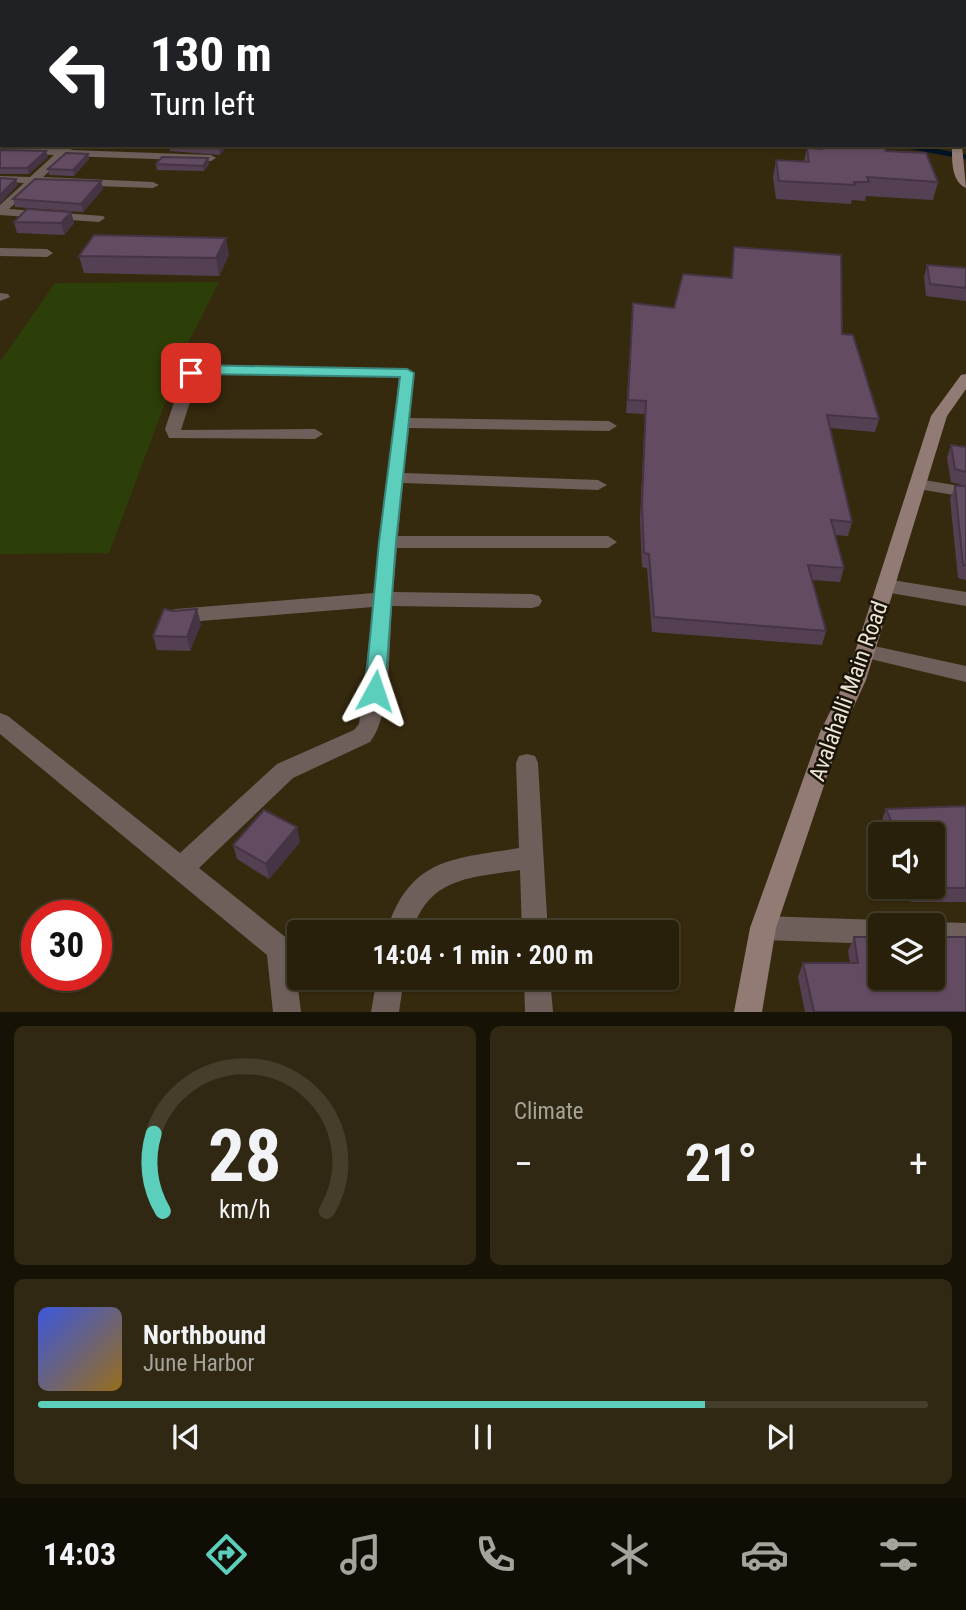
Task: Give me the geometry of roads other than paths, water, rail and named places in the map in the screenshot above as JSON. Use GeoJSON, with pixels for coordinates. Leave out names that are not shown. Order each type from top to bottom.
{"type":"FeatureCollection","features":[{"type":"Feature","properties":{"kind":"main road"},"geometry":{"type":"LineString","coordinates":[[957,147],[957,166],[966,185]]}},
{"type":"Feature","properties":{"kind":"main road","name":"Avalahalli Main Road"},"geometry":{"type":"LineString","coordinates":[[748,1012],[763,928],[831,732],[851,695],[940,415],[966,377]]}},
{"type":"Feature","properties":{"kind":"street"},"geometry":{"type":"LineString","coordinates":[[0,211],[66,149]]}},
{"type":"Feature","properties":{"kind":"street"},"geometry":{"type":"LineString","coordinates":[[0,150],[66,149],[211,158]]}},
{"type":"Feature","properties":{"kind":"street"},"geometry":{"type":"LineString","coordinates":[[0,179],[153,185]]}},
{"type":"Feature","properties":{"kind":"street"},"geometry":{"type":"LineString","coordinates":[[0,211],[99,218]]}},
{"type":"Feature","properties":{"kind":"street"},"geometry":{"type":"LineString","coordinates":[[0,251],[47,253]]}},
{"type":"Feature","properties":{"kind":"street"},"geometry":{"type":"LineString","coordinates":[[181,869],[271,782],[301,763],[362,736],[369,728],[373,714],[388,542],[407,373],[195,369],[191,373],[173,429],[175,435],[315,434]]}},
{"type":"Feature","properties":{"kind":"street"},"geometry":{"type":"LineString","coordinates":[[402,423],[609,426]]}},
{"type":"Feature","properties":{"kind":"street"},"geometry":{"type":"LineString","coordinates":[[397,478],[598,485]]}},
{"type":"Feature","properties":{"kind":"street"},"geometry":{"type":"LineString","coordinates":[[918,484],[966,492]]}},
{"type":"Feature","properties":{"kind":"street"},"geometry":{"type":"LineString","coordinates":[[388,542],[608,542]]}},
{"type":"Feature","properties":{"kind":"street"},"geometry":{"type":"LineString","coordinates":[[886,586],[966,599]]}},
{"type":"Feature","properties":{"kind":"street"},"geometry":{"type":"LineString","coordinates":[[176,616],[383,599],[532,601]]}},
{"type":"Feature","properties":{"kind":"street"},"geometry":{"type":"LineString","coordinates":[[865,652],[966,674]]}},
{"type":"Feature","properties":{"kind":"street"},"geometry":{"type":"LineString","coordinates":[[0,722],[280,949],[287,1012]]}},
{"type":"Feature","properties":{"kind":"street"},"geometry":{"type":"LineString","coordinates":[[527,763],[534,920]]}},
{"type":"Feature","properties":{"kind":"street"},"geometry":{"type":"LineString","coordinates":[[403,920],[408,901],[424,884],[441,874],[532,857]]}},
{"type":"Feature","properties":{"kind":"street"},"geometry":{"type":"LineString","coordinates":[[763,928],[868,932]]}},
{"type":"Feature","properties":{"kind":"street"},"geometry":{"type":"LineString","coordinates":[[945,934],[966,935]]}},
{"type":"Feature","properties":{"kind":"street"},"geometry":{"type":"LineString","coordinates":[[385,1012],[389,990]]}},
{"type":"Feature","properties":{"kind":"street"},"geometry":{"type":"LineString","coordinates":[[538,990],[539,1012]]}},
{"type":"Feature","properties":{"kind":"waterway"},"geometry":{"type":"LineString","coordinates":[[913,147],[966,157]]}}]}
